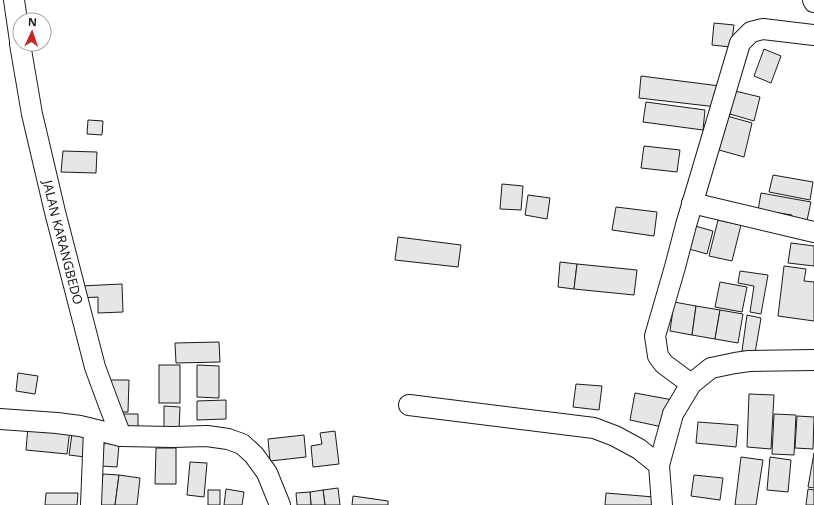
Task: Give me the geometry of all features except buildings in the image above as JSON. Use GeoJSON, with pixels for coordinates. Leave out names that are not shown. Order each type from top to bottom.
{"type":"FeatureCollection","features":[{"type":"Feature","properties":{"kind":"street","name":"JALAN KARANGBEDO"},"geometry":{"type":"LineString","coordinates":[[14,0],[16,12]]}},
{"type":"Feature","properties":{"kind":"street"},"geometry":{"type":"LineString","coordinates":[[691,384],[664,364],[658,356],[655,336],[692,203],[740,43],[751,32],[763,29],[814,35]]}},
{"type":"Feature","properties":{"kind":"street","name":"JALAN KARANGBEDO"},"geometry":{"type":"LineString","coordinates":[[22,52],[32,114],[55,212],[94,361],[121,436]]}},
{"type":"Feature","properties":{"kind":"street"},"geometry":{"type":"LineString","coordinates":[[692,203],[814,232]]}},
{"type":"Feature","properties":{"kind":"street"},"geometry":{"type":"LineString","coordinates":[[662,505],[659,465],[673,414],[691,384],[711,368],[749,361],[813,357]]}},
{"type":"Feature","properties":{"kind":"street"},"geometry":{"type":"LineString","coordinates":[[409,405],[594,428],[615,436],[639,449],[659,465]]}},
{"type":"Feature","properties":{"kind":"street"},"geometry":{"type":"LineString","coordinates":[[0,419],[80,426],[121,436],[207,436],[228,439],[242,444],[254,455],[267,473],[280,505]]}},
{"type":"Feature","properties":{"kind":"street"},"geometry":{"type":"LineString","coordinates":[[91,505],[94,430]]}}]}
